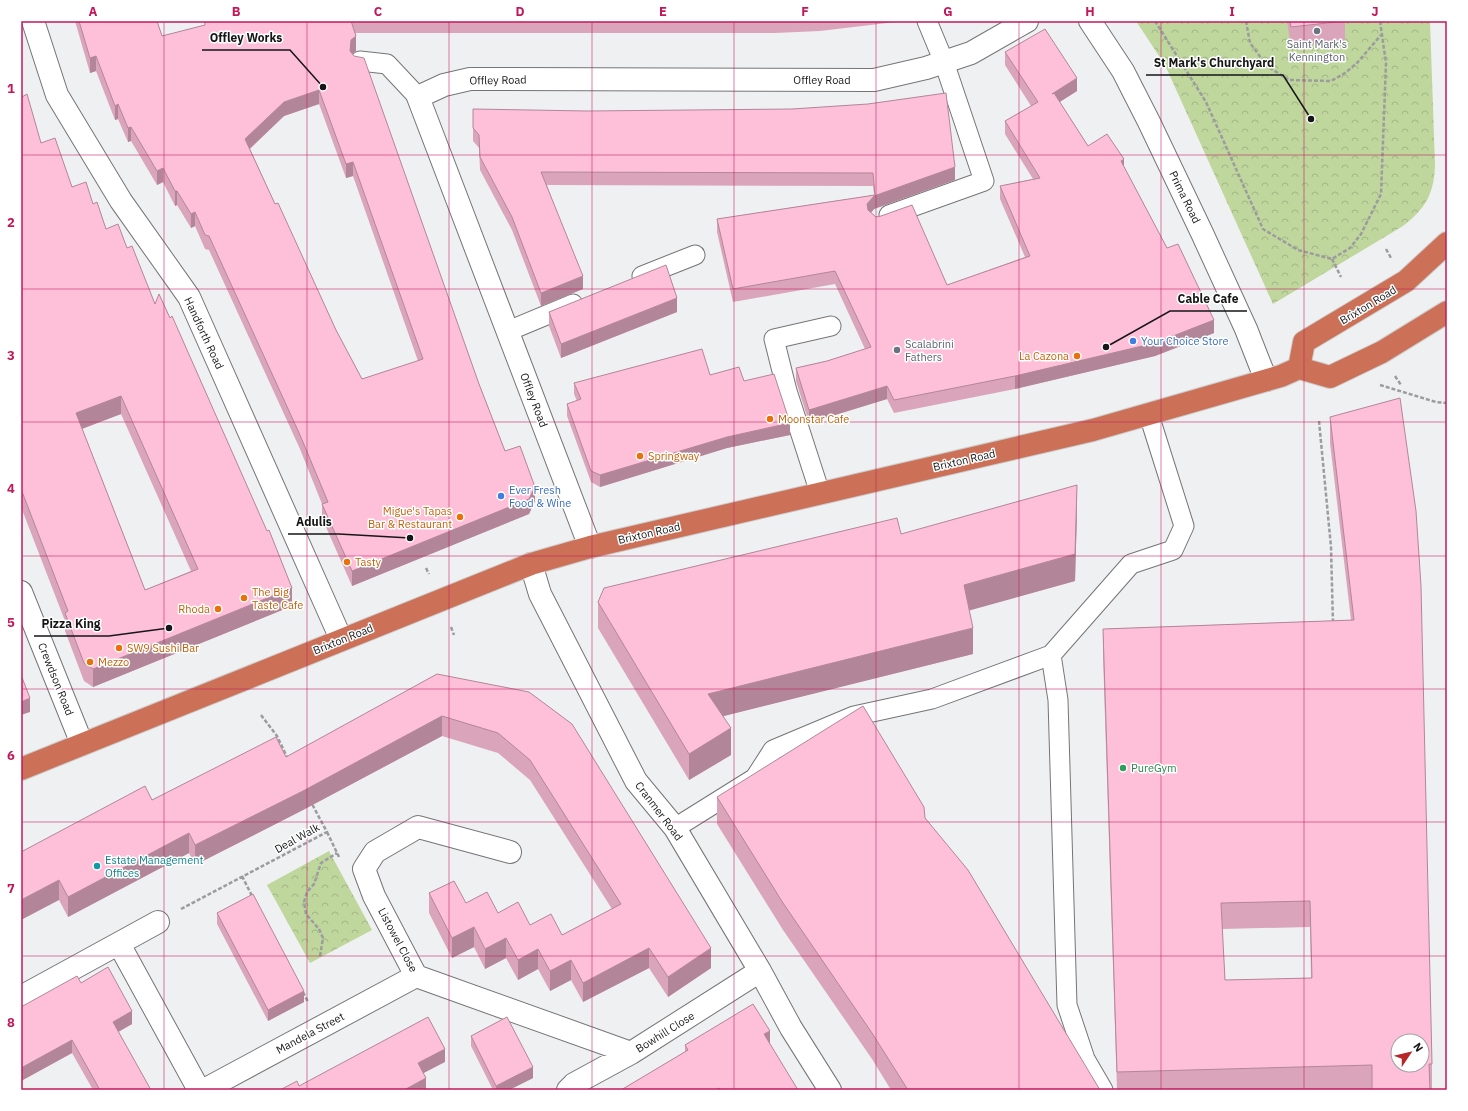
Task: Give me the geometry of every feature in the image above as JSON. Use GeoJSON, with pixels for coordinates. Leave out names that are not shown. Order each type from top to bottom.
{"type":"FeatureCollection","features":[{"type":"Feature","properties":{"kind":"highway","name":"Brixton Road"},"geometry":{"type":"LineString","coordinates":[[21,769],[242,681],[341,639],[531,564],[590,547],[1094,430],[1266,380],[1300,368],[1304,342],[1406,282],[1447,243]]}},
{"type":"Feature","properties":{"kind":"highway"},"geometry":{"type":"LineString","coordinates":[[1300,368],[1330,377],[1382,352],[1447,312]]}},
{"type":"Feature","properties":{"kind":"street","name":"Handforth Road"},"geometry":{"type":"LineString","coordinates":[[33,21],[57,95],[121,201],[189,297],[341,639]]}},
{"type":"Feature","properties":{"kind":"street","name":"Offley Road"},"geometry":{"type":"LineString","coordinates":[[590,547],[418,97],[444,85],[470,79],[874,80],[926,68],[971,53],[1027,21]]}},
{"type":"Feature","properties":{"kind":"street","name":"Prima Road"},"geometry":{"type":"LineString","coordinates":[[1090,21],[1123,71],[1149,122],[1215,261],[1266,380]]}},
{"type":"Feature","properties":{"kind":"street","name":"Cranmer Road"},"geometry":{"type":"LineString","coordinates":[[531,564],[540,594],[636,781],[675,828],[760,971],[791,1028],[830,1090]]}},
{"type":"Feature","properties":{"kind":"street","name":"Crewdson Road"},"geometry":{"type":"LineString","coordinates":[[21,592],[82,744]]}},
{"type":"Feature","properties":{"kind":"street","name":"Listowel Close"},"geometry":{"type":"LineString","coordinates":[[510,852],[418,827],[375,852],[364,869],[374,896],[416,976],[631,1053]]}},
{"type":"Feature","properties":{"kind":"street"},"geometry":{"type":"LineString","coordinates":[[21,997],[158,922]]}},
{"type":"Feature","properties":{"kind":"street"},"geometry":{"type":"LineString","coordinates":[[119,944],[199,1090]]}},
{"type":"Feature","properties":{"kind":"street","name":"Bowhill Close"},"geometry":{"type":"LineString","coordinates":[[568,1090],[574,1084],[631,1053],[760,971]]}},
{"type":"Feature","properties":{"kind":"street","name":"Mandela Street"},"geometry":{"type":"LineString","coordinates":[[204,1090],[416,976]]}},
{"type":"Feature","properties":{"kind":"lane"},"geometry":{"type":"LineString","coordinates":[[878,219],[984,181],[944,62],[927,21]]}},
{"type":"Feature","properties":{"kind":"lane"},"geometry":{"type":"LineString","coordinates":[[360,60],[387,64],[418,97]]}},
{"type":"Feature","properties":{"kind":"lane"},"geometry":{"type":"LineString","coordinates":[[623,284],[695,254]]}},
{"type":"Feature","properties":{"kind":"lane"},"geometry":{"type":"LineString","coordinates":[[508,330],[587,298]]}},
{"type":"Feature","properties":{"kind":"lane"},"geometry":{"type":"LineString","coordinates":[[820,493],[787,391],[774,339],[831,326]]}},
{"type":"Feature","properties":{"kind":"lane"},"geometry":{"type":"LineString","coordinates":[[675,828],[755,778],[773,750],[854,716],[932,699],[1051,655],[1131,564],[1173,550],[1184,526],[1148,415]]}},
{"type":"Feature","properties":{"kind":"lane"},"geometry":{"type":"LineString","coordinates":[[1051,655],[1058,700],[1067,1005],[1085,1059],[1103,1090]]}},
{"type":"Feature","properties":{"kind":"path"},"geometry":{"type":"LineString","coordinates":[[1155,21],[1206,102],[1263,229],[1298,250],[1332,259],[1350,248],[1361,234],[1381,194],[1386,63],[1380,21]]}},
{"type":"Feature","properties":{"kind":"path"},"geometry":{"type":"LineString","coordinates":[[1246,21],[1250,43],[1267,66],[1289,80],[1331,81],[1345,73],[1357,63],[1382,35]]}},
{"type":"Feature","properties":{"kind":"path"},"geometry":{"type":"LineString","coordinates":[[1386,249],[1391,258]]}},
{"type":"Feature","properties":{"kind":"path"},"geometry":{"type":"LineString","coordinates":[[1332,259],[1341,277]]}},
{"type":"Feature","properties":{"kind":"path"},"geometry":{"type":"LineString","coordinates":[[1394,374],[1401,385]]}},
{"type":"Feature","properties":{"kind":"path"},"geometry":{"type":"LineString","coordinates":[[1382,386],[1436,402],[1447,402]]}},
{"type":"Feature","properties":{"kind":"path"},"geometry":{"type":"LineString","coordinates":[[1319,421],[1331,547],[1334,630]]}},
{"type":"Feature","properties":{"kind":"path"},"geometry":{"type":"LineString","coordinates":[[426,568],[429,574]]}},
{"type":"Feature","properties":{"kind":"path"},"geometry":{"type":"LineString","coordinates":[[450,625],[454,635]]}},
{"type":"Feature","properties":{"kind":"path"},"geometry":{"type":"LineString","coordinates":[[261,715],[277,736],[292,765]]}},
{"type":"Feature","properties":{"kind":"path","name":"Deal Walk"},"geometry":{"type":"LineString","coordinates":[[158,922],[327,832],[310,799]]}},
{"type":"Feature","properties":{"kind":"path"},"geometry":{"type":"LineString","coordinates":[[320,956],[323,938],[319,929],[306,914],[304,902],[307,892],[314,884],[321,863],[337,853]]}},
{"type":"Feature","properties":{"kind":"path"},"geometry":{"type":"LineString","coordinates":[[242,876],[256,904]]}},
{"type":"Feature","properties":{"kind":"path"},"geometry":{"type":"LineString","coordinates":[[300,986],[321,1027]]}},
{"type":"Feature","properties":{"kind":"green space"},"geometry":{"type":"Polygon","coordinates":[[[1136,21],[1430,21],[1435,165],[1433,184],[1427,200],[1418,213],[1403,226],[1273,304],[1165,65],[1136,21]]]}},
{"type":"Feature","properties":{"kind":"green space"},"geometry":{"type":"Polygon","coordinates":[[[329,851],[372,930],[310,963],[267,885],[329,851]]]}},
{"type":"Feature","properties":{"kind":"building"},"geometry":{"type":"Polygon","coordinates":[[[79,21],[157,21],[162,36],[205,25],[205,21],[351,21],[356,36],[351,40],[350,51],[354,56],[364,58],[479,384],[505,451],[520,446],[535,487],[529,499],[352,571],[322,504],[328,502],[300,435],[209,236],[205,235],[195,212],[191,214],[177,191],[175,191],[163,168],[157,171],[131,127],[128,128],[118,104],[115,106],[96,56],[90,58],[79,21]],[[319,90],[284,102],[245,139],[275,204],[278,203],[336,330],[362,379],[423,359],[353,162],[346,164],[319,90]]]}},
{"type":"Feature","properties":{"kind":"building"},"geometry":{"type":"Polygon","coordinates":[[[1290,21],[1345,21],[1291,27],[1290,21]]]}},
{"type":"Feature","properties":{"kind":"building"},"geometry":{"type":"Polygon","coordinates":[[[1045,29],[1077,78],[1052,94],[1054,93],[1088,146],[1107,134],[1124,159],[1121,161],[1167,248],[1178,244],[1214,320],[1155,343],[1015,376],[894,400],[887,386],[809,410],[796,368],[827,361],[871,347],[835,271],[733,289],[717,219],[875,195],[873,173],[541,172],[583,276],[541,293],[512,217],[480,157],[479,135],[473,128],[473,109],[587,111],[792,109],[868,104],[946,93],[955,167],[874,196],[867,204],[868,210],[876,217],[912,205],[947,285],[1030,256],[1000,186],[1040,178],[1005,121],[1038,102],[1005,52],[1045,29]]]}},
{"type":"Feature","properties":{"kind":"building"},"geometry":{"type":"Polygon","coordinates":[[[21,91],[22,97],[27,94],[41,143],[55,138],[72,187],[86,182],[93,204],[97,202],[106,229],[118,224],[127,248],[132,246],[155,304],[159,294],[170,318],[172,316],[267,531],[269,530],[292,588],[93,669],[84,663],[65,613],[68,611],[21,489],[21,91]],[[121,396],[76,413],[145,590],[198,569],[121,396]]]}},
{"type":"Feature","properties":{"kind":"building"},"geometry":{"type":"Polygon","coordinates":[[[666,265],[677,298],[561,344],[549,312],[666,265]]]}},
{"type":"Feature","properties":{"kind":"building"},"geometry":{"type":"Polygon","coordinates":[[[702,349],[710,375],[739,367],[744,381],[774,374],[790,423],[727,437],[600,475],[591,471],[567,404],[581,399],[574,383],[702,349]]]}},
{"type":"Feature","properties":{"kind":"building"},"geometry":{"type":"Polygon","coordinates":[[[1400,398],[1416,511],[1421,586],[1432,1064],[1430,1064],[1430,1033],[1390,1033],[1390,1073],[1429,1073],[1430,1090],[1372,1090],[1372,1065],[1117,1072],[1103,629],[1354,620],[1330,417],[1400,398]],[[1310,901],[1221,903],[1225,980],[1312,978],[1310,901]]]}},
{"type":"Feature","properties":{"kind":"building"},"geometry":{"type":"Polygon","coordinates":[[[1077,485],[1075,554],[964,585],[973,628],[708,694],[731,728],[689,754],[598,602],[604,588],[897,518],[901,534],[1077,485]]]}},
{"type":"Feature","properties":{"kind":"building"},"geometry":{"type":"Polygon","coordinates":[[[437,674],[529,692],[572,724],[711,948],[668,977],[649,948],[583,983],[571,960],[550,971],[538,949],[518,960],[506,938],[485,949],[474,927],[452,938],[429,893],[454,881],[466,903],[487,892],[498,913],[518,902],[530,925],[551,914],[562,935],[621,904],[530,760],[498,733],[442,716],[303,791],[195,845],[189,833],[68,897],[59,880],[21,900],[21,852],[145,786],[152,800],[276,737],[286,757],[437,674]]]}},
{"type":"Feature","properties":{"kind":"building"},"geometry":{"type":"Polygon","coordinates":[[[21,675],[30,698],[21,702],[21,675]]]}},
{"type":"Feature","properties":{"kind":"building"},"geometry":{"type":"Polygon","coordinates":[[[863,706],[924,807],[925,818],[968,870],[1100,1090],[908,1090],[872,1033],[783,903],[717,797],[863,706]]]}},
{"type":"Feature","properties":{"kind":"building"},"geometry":{"type":"Polygon","coordinates":[[[253,894],[304,991],[268,1010],[217,913],[253,894]]]}},
{"type":"Feature","properties":{"kind":"building"},"geometry":{"type":"Polygon","coordinates":[[[108,967],[132,1011],[113,1022],[151,1090],[100,1090],[72,1040],[21,1068],[21,1007],[77,976],[81,983],[108,967]]]}},
{"type":"Feature","properties":{"kind":"building"},"geometry":{"type":"Polygon","coordinates":[[[753,1004],[770,1031],[764,1034],[798,1090],[721,1090],[719,1088],[715,1090],[621,1090],[688,1050],[685,1045],[753,1004]]]}},
{"type":"Feature","properties":{"kind":"building"},"geometry":{"type":"Polygon","coordinates":[[[428,1017],[445,1049],[418,1063],[426,1078],[404,1090],[280,1090],[297,1081],[299,1086],[428,1017]]]}},
{"type":"Feature","properties":{"kind":"building"},"geometry":{"type":"Polygon","coordinates":[[[507,1017],[533,1067],[496,1086],[471,1036],[507,1017]]]}},
{"type":"Feature","properties":{"kind":"place","name":"Saint Mark's Kennington"},"geometry":{"type":"Point","coordinates":[1317,31]}},
{"type":"Feature","properties":{"kind":"place","name":"Offley Works"},"geometry":{"type":"Point","coordinates":[323,87]}},
{"type":"Feature","properties":{"kind":"place","name":"St Mark's Churchyard"},"geometry":{"type":"Point","coordinates":[1311,119]}},
{"type":"Feature","properties":{"kind":"place","name":"Your Choice Store"},"geometry":{"type":"Point","coordinates":[1133,341]}},
{"type":"Feature","properties":{"kind":"place","name":"Cable Cafe"},"geometry":{"type":"Point","coordinates":[1106,347]}},
{"type":"Feature","properties":{"kind":"place","name":"Scalabrini Fathers"},"geometry":{"type":"Point","coordinates":[897,350]}},
{"type":"Feature","properties":{"kind":"place","name":"La Cazona"},"geometry":{"type":"Point","coordinates":[1077,356]}},
{"type":"Feature","properties":{"kind":"place","name":"Moonstar Cafe"},"geometry":{"type":"Point","coordinates":[770,419]}},
{"type":"Feature","properties":{"kind":"place","name":"Springway"},"geometry":{"type":"Point","coordinates":[640,456]}},
{"type":"Feature","properties":{"kind":"place","name":"Ever Fresh Food & Wine"},"geometry":{"type":"Point","coordinates":[501,496]}},
{"type":"Feature","properties":{"kind":"place","name":"Migue's Tapas Bar & Restaurant"},"geometry":{"type":"Point","coordinates":[460,517]}},
{"type":"Feature","properties":{"kind":"place","name":"Adulis"},"geometry":{"type":"Point","coordinates":[410,538]}},
{"type":"Feature","properties":{"kind":"place","name":"Tasty"},"geometry":{"type":"Point","coordinates":[347,562]}},
{"type":"Feature","properties":{"kind":"place","name":"The Big Taste Cafe"},"geometry":{"type":"Point","coordinates":[244,598]}},
{"type":"Feature","properties":{"kind":"place","name":"Rhoda"},"geometry":{"type":"Point","coordinates":[218,609]}},
{"type":"Feature","properties":{"kind":"place","name":"Pizza King"},"geometry":{"type":"Point","coordinates":[169,628]}},
{"type":"Feature","properties":{"kind":"place","name":"SW9 Sushi Bar"},"geometry":{"type":"Point","coordinates":[119,648]}},
{"type":"Feature","properties":{"kind":"place","name":"Mezzo"},"geometry":{"type":"Point","coordinates":[90,662]}},
{"type":"Feature","properties":{"kind":"place","name":"PureGym"},"geometry":{"type":"Point","coordinates":[1123,768]}},
{"type":"Feature","properties":{"kind":"place","name":"Estate Management Offices"},"geometry":{"type":"Point","coordinates":[97,866]}}]}
